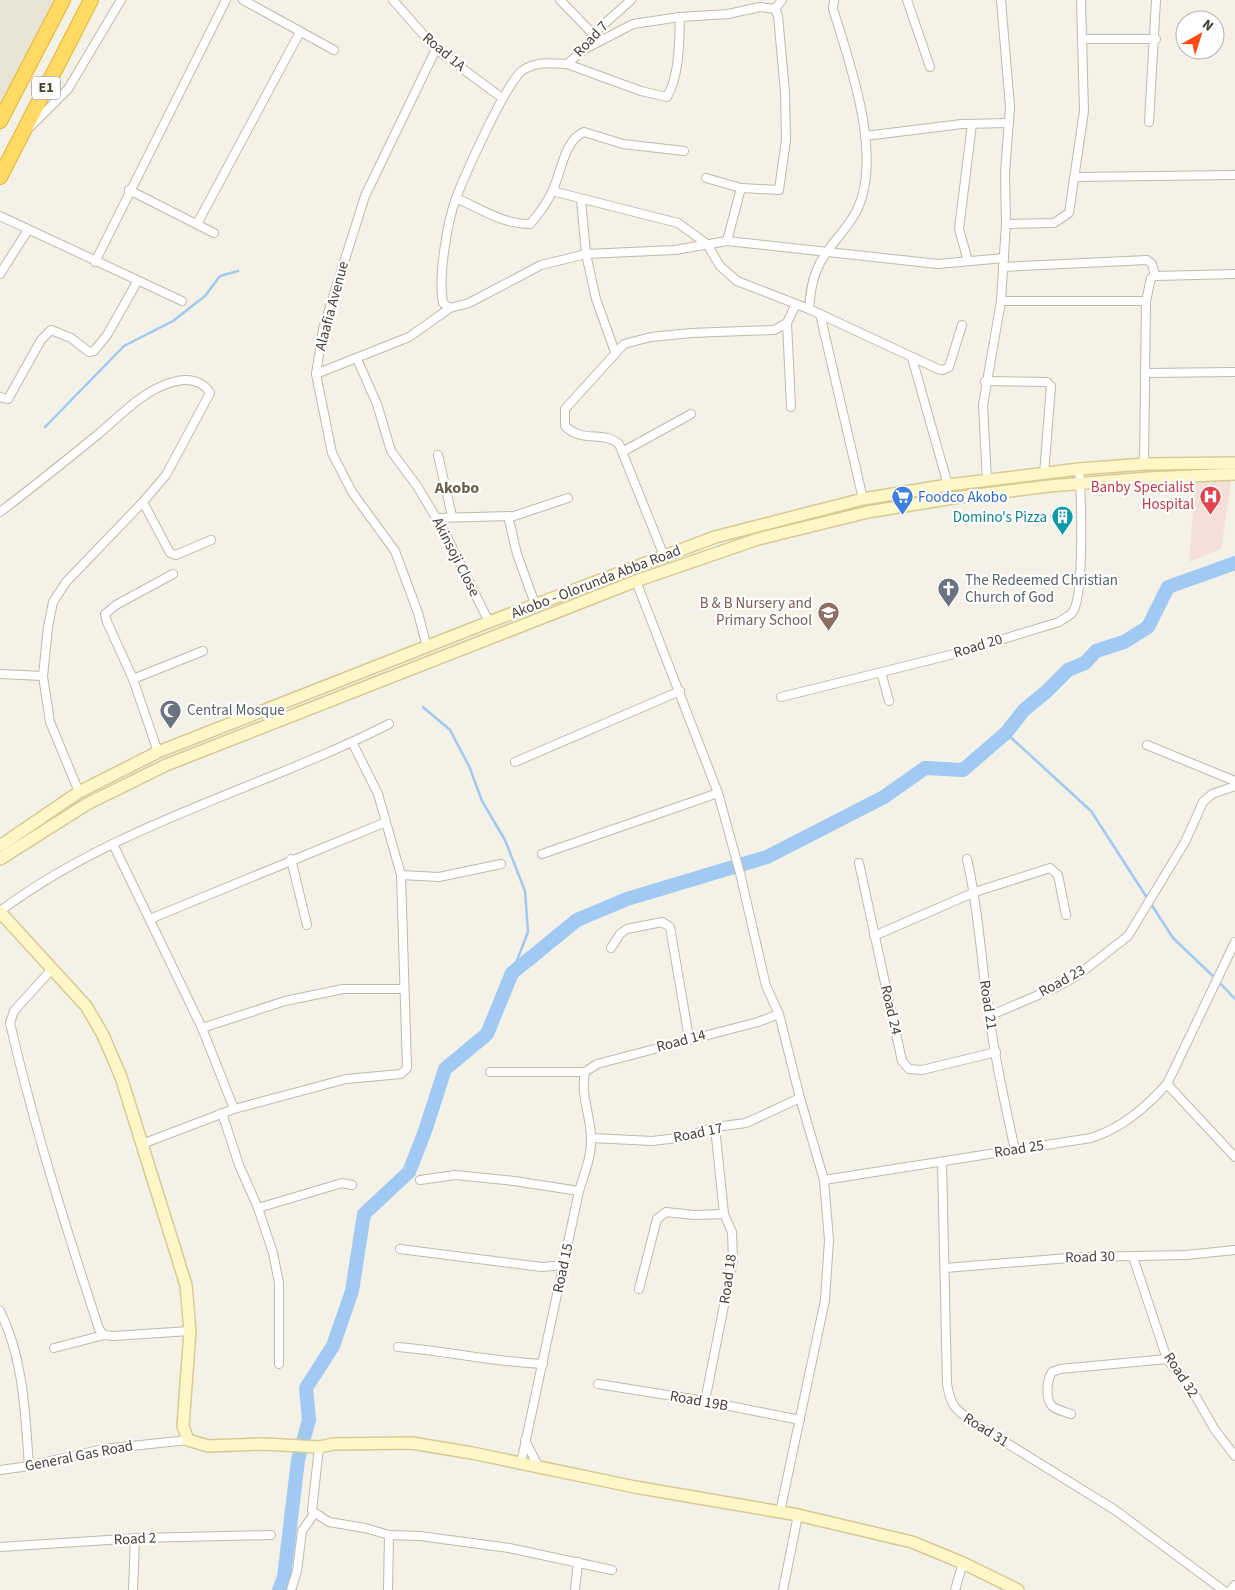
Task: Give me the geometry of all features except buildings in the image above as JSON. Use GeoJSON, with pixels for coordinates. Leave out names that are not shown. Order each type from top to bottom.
{"type":"FeatureCollection","features":[{"type":"Feature","properties":{"kind":"highway","name":"E1"},"geometry":{"type":"LineString","coordinates":[[0,121],[63,0]]}},
{"type":"Feature","properties":{"kind":"highway","name":"E1"},"geometry":{"type":"LineString","coordinates":[[0,177],[92,0]]}},
{"type":"Feature","properties":{"kind":"main road","name":"Akobo - Olorunda Abba Road"},"geometry":{"type":"LineString","coordinates":[[0,846],[79,792],[158,752],[535,604],[733,532],[863,499],[948,485],[1079,469],[1144,464],[1235,463]]}},
{"type":"Feature","properties":{"kind":"main road","name":"Akobo - Olorunda Abba Road"},"geometry":{"type":"LineString","coordinates":[[0,859],[87,804],[148,773],[636,581],[758,539],[894,508],[953,498],[1148,478],[1235,474]]}},
{"type":"Feature","properties":{"kind":"main road"},"geometry":{"type":"LineString","coordinates":[[891,494],[894,508]]}},
{"type":"Feature","properties":{"kind":"main road"},"geometry":{"type":"LineString","coordinates":[[505,616],[510,630]]}},
{"type":"Feature","properties":{"kind":"main road"},"geometry":{"type":"LineString","coordinates":[[142,760],[148,773]]}},
{"type":"Feature","properties":{"kind":"main road"},"geometry":{"type":"LineString","coordinates":[[0,912],[51,970],[86,1006],[103,1035],[121,1077],[186,1285],[190,1331],[183,1426],[188,1440],[208,1446],[316,1446],[412,1443],[538,1466],[635,1488],[780,1512],[912,1542],[963,1563],[1018,1590]]}},
{"type":"Feature","properties":{"kind":"street"},"geometry":{"type":"LineString","coordinates":[[0,110],[57,0]]}},
{"type":"Feature","properties":{"kind":"street"},"geometry":{"type":"LineString","coordinates":[[21,135],[68,88],[121,0]]}},
{"type":"Feature","properties":{"kind":"street"},"geometry":{"type":"LineString","coordinates":[[95,262],[129,190],[226,0]]}},
{"type":"Feature","properties":{"kind":"street"},"geometry":{"type":"LineString","coordinates":[[243,0],[334,50]]}},
{"type":"Feature","properties":{"kind":"street","name":"Road 1A"},"geometry":{"type":"LineString","coordinates":[[393,0],[436,49],[502,98]]}},
{"type":"Feature","properties":{"kind":"street"},"geometry":{"type":"LineString","coordinates":[[560,0],[593,34]]}},
{"type":"Feature","properties":{"kind":"street","name":"Road 7"},"geometry":{"type":"LineString","coordinates":[[450,308],[443,303],[440,291],[445,252],[456,198],[502,98],[522,71],[538,63],[567,64],[585,48],[593,34],[631,0]]}},
{"type":"Feature","properties":{"kind":"street"},"geometry":{"type":"LineString","coordinates":[[775,9],[782,0]]}},
{"type":"Feature","properties":{"kind":"street"},"geometry":{"type":"LineString","coordinates":[[809,309],[816,270],[826,252],[855,213],[861,200],[868,165],[865,136],[852,71],[834,9],[834,0]]}},
{"type":"Feature","properties":{"kind":"street"},"geometry":{"type":"LineString","coordinates":[[907,0],[930,66]]}},
{"type":"Feature","properties":{"kind":"street"},"geometry":{"type":"LineString","coordinates":[[987,481],[983,405],[985,381],[1001,301],[1006,224],[1005,173],[1009,123],[1009,83],[1001,0]]}},
{"type":"Feature","properties":{"kind":"street"},"geometry":{"type":"LineString","coordinates":[[1006,224],[1054,223],[1069,213],[1084,111],[1081,0]]}},
{"type":"Feature","properties":{"kind":"street"},"geometry":{"type":"LineString","coordinates":[[1149,122],[1156,39],[1156,0]]}},
{"type":"Feature","properties":{"kind":"street"},"geometry":{"type":"LineString","coordinates":[[585,48],[632,24],[680,17],[728,14],[760,7],[775,9]]}},
{"type":"Feature","properties":{"kind":"street"},"geometry":{"type":"LineString","coordinates":[[706,178],[741,188],[779,190],[786,140],[778,16],[775,9]]}},
{"type":"Feature","properties":{"kind":"street"},"geometry":{"type":"LineString","coordinates":[[567,64],[641,91],[668,97],[671,91],[678,54],[680,17]]}},
{"type":"Feature","properties":{"kind":"street"},"geometry":{"type":"LineString","coordinates":[[197,224],[300,32]]}},
{"type":"Feature","properties":{"kind":"street"},"geometry":{"type":"LineString","coordinates":[[1083,39],[1156,39]]}},
{"type":"Feature","properties":{"kind":"street","name":"Alaafia Avenue"},"geometry":{"type":"LineString","coordinates":[[427,647],[418,613],[395,551],[352,492],[332,453],[316,374],[323,328],[365,196],[436,49]]}},
{"type":"Feature","properties":{"kind":"street"},"geometry":{"type":"LineString","coordinates":[[865,136],[972,124],[1009,123]]}},
{"type":"Feature","properties":{"kind":"street"},"geometry":{"type":"LineString","coordinates":[[968,261],[958,229],[972,124]]}},
{"type":"Feature","properties":{"kind":"street"},"geometry":{"type":"LineString","coordinates":[[456,198],[507,221],[518,224],[530,224],[538,215],[552,191],[572,142],[575,137],[584,132],[622,144],[684,151]]}},
{"type":"Feature","properties":{"kind":"street"},"geometry":{"type":"LineString","coordinates":[[1074,177],[1235,175]]}},
{"type":"Feature","properties":{"kind":"street"},"geometry":{"type":"LineString","coordinates":[[727,241],[741,188]]}},
{"type":"Feature","properties":{"kind":"street"},"geometry":{"type":"LineString","coordinates":[[129,190],[214,233]]}},
{"type":"Feature","properties":{"kind":"street"},"geometry":{"type":"LineString","coordinates":[[552,191],[678,223],[707,244],[720,266],[738,281],[809,309],[938,369],[946,369],[951,363],[962,325]]}},
{"type":"Feature","properties":{"kind":"street"},"geometry":{"type":"LineString","coordinates":[[581,199],[586,254],[596,299],[615,352]]}},
{"type":"Feature","properties":{"kind":"street"},"geometry":{"type":"LineString","coordinates":[[0,216],[136,282],[182,301]]}},
{"type":"Feature","properties":{"kind":"street"},"geometry":{"type":"LineString","coordinates":[[0,274],[28,230]]}},
{"type":"Feature","properties":{"kind":"street"},"geometry":{"type":"LineString","coordinates":[[316,374],[409,337],[450,308],[469,303],[541,265],[586,254],[675,250],[727,241],[938,264],[1004,258]]}},
{"type":"Feature","properties":{"kind":"street"},"geometry":{"type":"LineString","coordinates":[[1003,267],[1147,260],[1152,264],[1155,276]]}},
{"type":"Feature","properties":{"kind":"street"},"geometry":{"type":"LineString","coordinates":[[1144,464],[1146,302],[1150,282],[1155,276],[1235,274]]}},
{"type":"Feature","properties":{"kind":"street"},"geometry":{"type":"LineString","coordinates":[[0,397],[8,399],[41,340],[51,330],[71,338],[89,352],[94,352],[108,334],[136,282]]}},
{"type":"Feature","properties":{"kind":"street"},"geometry":{"type":"LineString","coordinates":[[1001,301],[1146,302]]}},
{"type":"Feature","properties":{"kind":"street"},"geometry":{"type":"LineString","coordinates":[[791,407],[787,323],[796,304]]}},
{"type":"Feature","properties":{"kind":"street"},"geometry":{"type":"LineString","coordinates":[[820,314],[863,499]]}},
{"type":"Feature","properties":{"kind":"street"},"geometry":{"type":"LineString","coordinates":[[664,556],[624,451],[612,438],[586,438],[571,432],[565,426],[565,409],[624,344],[635,340],[690,333],[774,330],[787,323]]}},
{"type":"Feature","properties":{"kind":"street"},"geometry":{"type":"LineString","coordinates":[[912,358],[948,485]]}},
{"type":"Feature","properties":{"kind":"street","name":"Akinsoji Close"},"geometry":{"type":"LineString","coordinates":[[357,359],[377,404],[391,451],[417,486],[437,518],[489,622]]}},
{"type":"Feature","properties":{"kind":"street"},"geometry":{"type":"LineString","coordinates":[[1145,372],[1235,372]]}},
{"type":"Feature","properties":{"kind":"street"},"geometry":{"type":"LineString","coordinates":[[985,381],[1047,382],[1051,386],[1044,474]]}},
{"type":"Feature","properties":{"kind":"street"},"geometry":{"type":"LineString","coordinates":[[0,512],[44,479],[148,393],[173,382],[199,382],[210,393],[208,400],[166,475],[143,502],[66,582],[53,602],[48,627],[43,676],[50,722],[79,792]]}},
{"type":"Feature","properties":{"kind":"street"},"geometry":{"type":"LineString","coordinates":[[624,451],[691,414]]}},
{"type":"Feature","properties":{"kind":"street"},"geometry":{"type":"LineString","coordinates":[[438,455],[452,516]]}},
{"type":"Feature","properties":{"kind":"street"},"geometry":{"type":"LineString","coordinates":[[1079,469],[1080,484]]}},
{"type":"Feature","properties":{"kind":"street","name":"Road 20"},"geometry":{"type":"LineString","coordinates":[[781,697],[954,654],[1059,622],[1072,613],[1076,604],[1081,548],[1080,484]]}},
{"type":"Feature","properties":{"kind":"street"},"geometry":{"type":"LineString","coordinates":[[437,518],[524,514],[568,498]]}},
{"type":"Feature","properties":{"kind":"street"},"geometry":{"type":"LineString","coordinates":[[143,502],[170,553],[176,555],[211,540]]}},
{"type":"Feature","properties":{"kind":"street"},"geometry":{"type":"LineString","coordinates":[[508,516],[517,554],[535,604]]}},
{"type":"Feature","properties":{"kind":"street"},"geometry":{"type":"LineString","coordinates":[[158,752],[133,679],[107,622],[106,614],[116,605],[173,574]]}},
{"type":"Feature","properties":{"kind":"street"},"geometry":{"type":"LineString","coordinates":[[636,581],[718,793],[740,872],[766,986],[779,1014],[800,1098],[824,1180],[829,1240],[828,1273],[780,1512]]}},
{"type":"Feature","properties":{"kind":"street"},"geometry":{"type":"LineString","coordinates":[[133,679],[203,651]]}},
{"type":"Feature","properties":{"kind":"street"},"geometry":{"type":"LineString","coordinates":[[881,672],[889,701]]}},
{"type":"Feature","properties":{"kind":"street"},"geometry":{"type":"LineString","coordinates":[[0,674],[43,676]]}},
{"type":"Feature","properties":{"kind":"street"},"geometry":{"type":"LineString","coordinates":[[515,762],[680,691]]}},
{"type":"Feature","properties":{"kind":"street"},"geometry":{"type":"LineString","coordinates":[[0,912],[60,870],[113,844],[227,793],[352,742],[389,724]]}},
{"type":"Feature","properties":{"kind":"street"},"geometry":{"type":"LineString","coordinates":[[142,1144],[234,1109],[346,1079],[401,1074],[407,1068],[401,875],[378,794],[352,742]]}},
{"type":"Feature","properties":{"kind":"street"},"geometry":{"type":"LineString","coordinates":[[1147,745],[1235,781]]}},
{"type":"Feature","properties":{"kind":"street","name":"Road 23"},"geometry":{"type":"LineString","coordinates":[[989,1016],[1057,987],[1078,975],[1128,936],[1185,842],[1203,802],[1212,794],[1235,786]]}},
{"type":"Feature","properties":{"kind":"street"},"geometry":{"type":"LineString","coordinates":[[542,854],[718,793]]}},
{"type":"Feature","properties":{"kind":"street"},"geometry":{"type":"LineString","coordinates":[[150,919],[291,859],[386,822]]}},
{"type":"Feature","properties":{"kind":"street"},"geometry":{"type":"LineString","coordinates":[[113,844],[202,1028],[234,1109]]}},
{"type":"Feature","properties":{"kind":"street"},"geometry":{"type":"LineString","coordinates":[[291,859],[307,925]]}},
{"type":"Feature","properties":{"kind":"street","name":"Road 21"},"geometry":{"type":"LineString","coordinates":[[968,859],[975,892],[989,1016],[1015,1150]]}},
{"type":"Feature","properties":{"kind":"street","name":"Road 24"},"geometry":{"type":"LineString","coordinates":[[859,863],[902,1061],[909,1069],[922,1070],[996,1052]]}},
{"type":"Feature","properties":{"kind":"street"},"geometry":{"type":"LineString","coordinates":[[401,875],[439,877],[501,864]]}},
{"type":"Feature","properties":{"kind":"street"},"geometry":{"type":"LineString","coordinates":[[874,936],[975,892],[1050,868],[1058,875],[1066,915]]}},
{"type":"Feature","properties":{"kind":"street"},"geometry":{"type":"LineString","coordinates":[[611,948],[620,934],[627,929],[662,922],[670,927],[690,1038]]}},
{"type":"Feature","properties":{"kind":"street","name":"Road 25"},"geometry":{"type":"LineString","coordinates":[[824,1180],[1091,1138],[1110,1132],[1151,1101],[1167,1084],[1235,942]]}},
{"type":"Feature","properties":{"kind":"street"},"geometry":{"type":"LineString","coordinates":[[51,970],[14,1012],[10,1023],[29,1102],[64,1225],[99,1329],[104,1335]]}},
{"type":"Feature","properties":{"kind":"street"},"geometry":{"type":"LineString","coordinates":[[202,1028],[285,1001],[344,989],[404,989]]}},
{"type":"Feature","properties":{"kind":"street","name":"Road 14"},"geometry":{"type":"LineString","coordinates":[[585,1072],[597,1064],[690,1038],[758,1022],[779,1014]]}},
{"type":"Feature","properties":{"kind":"street"},"geometry":{"type":"LineString","coordinates":[[490,1072],[585,1072]]}},
{"type":"Feature","properties":{"kind":"street","name":"Road 15"},"geometry":{"type":"LineString","coordinates":[[521,1463],[592,1138],[582,1083],[585,1072]]}},
{"type":"Feature","properties":{"kind":"street"},"geometry":{"type":"LineString","coordinates":[[1167,1084],[1235,1157]]}},
{"type":"Feature","properties":{"kind":"street","name":"Road 17"},"geometry":{"type":"LineString","coordinates":[[592,1138],[652,1141],[686,1137],[715,1127],[746,1123],[800,1098]]}},
{"type":"Feature","properties":{"kind":"street"},"geometry":{"type":"LineString","coordinates":[[222,1113],[239,1165],[258,1208],[273,1253],[279,1283],[279,1364]]}},
{"type":"Feature","properties":{"kind":"street","name":"Road 18"},"geometry":{"type":"LineString","coordinates":[[705,1401],[733,1260],[732,1232],[724,1214],[715,1127]]}},
{"type":"Feature","properties":{"kind":"street","name":"Road 31"},"geometry":{"type":"LineString","coordinates":[[942,1162],[947,1384],[950,1402],[957,1411],[1115,1510],[1223,1590]]}},
{"type":"Feature","properties":{"kind":"street"},"geometry":{"type":"LineString","coordinates":[[420,1180],[455,1176],[514,1181],[579,1191]]}},
{"type":"Feature","properties":{"kind":"street"},"geometry":{"type":"LineString","coordinates":[[258,1208],[342,1183],[352,1185]]}},
{"type":"Feature","properties":{"kind":"street"},"geometry":{"type":"LineString","coordinates":[[639,1289],[657,1219],[666,1212],[694,1215],[724,1214]]}},
{"type":"Feature","properties":{"kind":"street"},"geometry":{"type":"LineString","coordinates":[[400,1249],[542,1267],[564,1265]]}},
{"type":"Feature","properties":{"kind":"street","name":"Road 30"},"geometry":{"type":"LineString","coordinates":[[945,1268],[1081,1257],[1133,1257],[1235,1250]]}},
{"type":"Feature","properties":{"kind":"street","name":"Road 32"},"geometry":{"type":"LineString","coordinates":[[1133,1257],[1167,1359],[1192,1390],[1215,1430],[1235,1456]]}},
{"type":"Feature","properties":{"kind":"street"},"geometry":{"type":"LineString","coordinates":[[0,1311],[15,1351],[25,1402],[29,1466]]}},
{"type":"Feature","properties":{"kind":"street"},"geometry":{"type":"LineString","coordinates":[[54,1348],[104,1335],[190,1331]]}},
{"type":"Feature","properties":{"kind":"street"},"geometry":{"type":"LineString","coordinates":[[398,1346],[443,1350],[509,1362],[543,1364]]}},
{"type":"Feature","properties":{"kind":"street"},"geometry":{"type":"LineString","coordinates":[[1071,1414],[1052,1406],[1049,1401],[1048,1382],[1052,1372],[1060,1369],[1167,1359]]}},
{"type":"Feature","properties":{"kind":"street","name":"Road 19B"},"geometry":{"type":"LineString","coordinates":[[598,1384],[705,1401],[800,1420]]}},
{"type":"Feature","properties":{"kind":"street","name":"General Gas Road"},"geometry":{"type":"LineString","coordinates":[[0,1470],[29,1466],[103,1448],[188,1440]]}},
{"type":"Feature","properties":{"kind":"street"},"geometry":{"type":"LineString","coordinates":[[526,1440],[538,1466]]}},
{"type":"Feature","properties":{"kind":"street"},"geometry":{"type":"LineString","coordinates":[[316,1446],[312,1511],[329,1522],[365,1528],[389,1535],[420,1536],[509,1548],[612,1570]]}},
{"type":"Feature","properties":{"kind":"street"},"geometry":{"type":"LineString","coordinates":[[291,1590],[297,1571],[302,1531],[314,1514]]}},
{"type":"Feature","properties":{"kind":"street"},"geometry":{"type":"LineString","coordinates":[[783,1590],[798,1516]]}},
{"type":"Feature","properties":{"kind":"street","name":"Road 2"},"geometry":{"type":"LineString","coordinates":[[0,1547],[135,1539],[271,1535]]}},
{"type":"Feature","properties":{"kind":"street"},"geometry":{"type":"LineString","coordinates":[[388,1590],[389,1535]]}},
{"type":"Feature","properties":{"kind":"street"},"geometry":{"type":"LineString","coordinates":[[133,1590],[135,1539]]}},
{"type":"Feature","properties":{"kind":"street"},"geometry":{"type":"LineString","coordinates":[[574,1590],[578,1562]]}},
{"type":"Feature","properties":{"kind":"street"},"geometry":{"type":"LineString","coordinates":[[955,1590],[963,1563]]}},
{"type":"Feature","properties":{"kind":"street"},"geometry":{"type":"LineString","coordinates":[[1231,1590],[1235,1585]]}},
{"type":"Feature","properties":{"kind":"shaded area"},"geometry":{"type":"Polygon","coordinates":[[[0,0],[68,0],[0,133],[0,0]]]}},
{"type":"Feature","properties":{"kind":"shaded area","name":"Banby Specialist Hospital"},"geometry":{"type":"Polygon","coordinates":[[[1196,476],[1231,476],[1231,482],[1221,549],[1189,562],[1196,476]]]}},
{"type":"Feature","properties":{"kind":"waterway"},"geometry":{"type":"LineString","coordinates":[[45,427],[124,346],[173,321],[205,296],[220,276],[238,271]]}},
{"type":"Feature","properties":{"kind":"waterway"},"geometry":{"type":"LineString","coordinates":[[279,1590],[284,1577],[298,1460],[309,1420],[306,1388],[333,1346],[352,1291],[364,1214],[409,1172],[425,1131],[445,1069],[487,1034],[512,973],[577,920],[627,899],[767,857],[884,797],[925,768],[963,770],[1006,733],[1024,710],[1068,670],[1085,663],[1096,651],[1124,642],[1148,627],[1168,587],[1235,563]]}},
{"type":"Feature","properties":{"kind":"waterway"},"geometry":{"type":"LineString","coordinates":[[423,707],[450,730],[469,766],[482,801],[505,840],[525,891],[528,932],[512,973]]}},
{"type":"Feature","properties":{"kind":"waterway"},"geometry":{"type":"LineString","coordinates":[[1006,733],[1091,811],[1173,938],[1215,978]]}},
{"type":"Feature","properties":{"kind":"waterway"},"geometry":{"type":"LineString","coordinates":[[1219,982],[1235,999]]}},
{"type":"Feature","properties":{"kind":"place","name":"Banby Specialist Hospital"},"geometry":{"type":"Point","coordinates":[1210,515]}},
{"type":"Feature","properties":{"kind":"place","name":"Foodco Akobo"},"geometry":{"type":"Point","coordinates":[902,516]}},
{"type":"Feature","properties":{"kind":"place","name":"Domino's Pizza"},"geometry":{"type":"Point","coordinates":[1063,536]}},
{"type":"Feature","properties":{"kind":"place","name":"The Redeemed Christian Church of God"},"geometry":{"type":"Point","coordinates":[949,608]}},
{"type":"Feature","properties":{"kind":"place","name":"B & B Nursery and Primary School"},"geometry":{"type":"Point","coordinates":[828,631]}},
{"type":"Feature","properties":{"kind":"place","name":"Central Mosque"},"geometry":{"type":"Point","coordinates":[171,729]}},
{"type":"Feature","properties":{"kind":"district","name":"Akobo"},"geometry":{"type":"Point","coordinates":[457,488]}}]}
